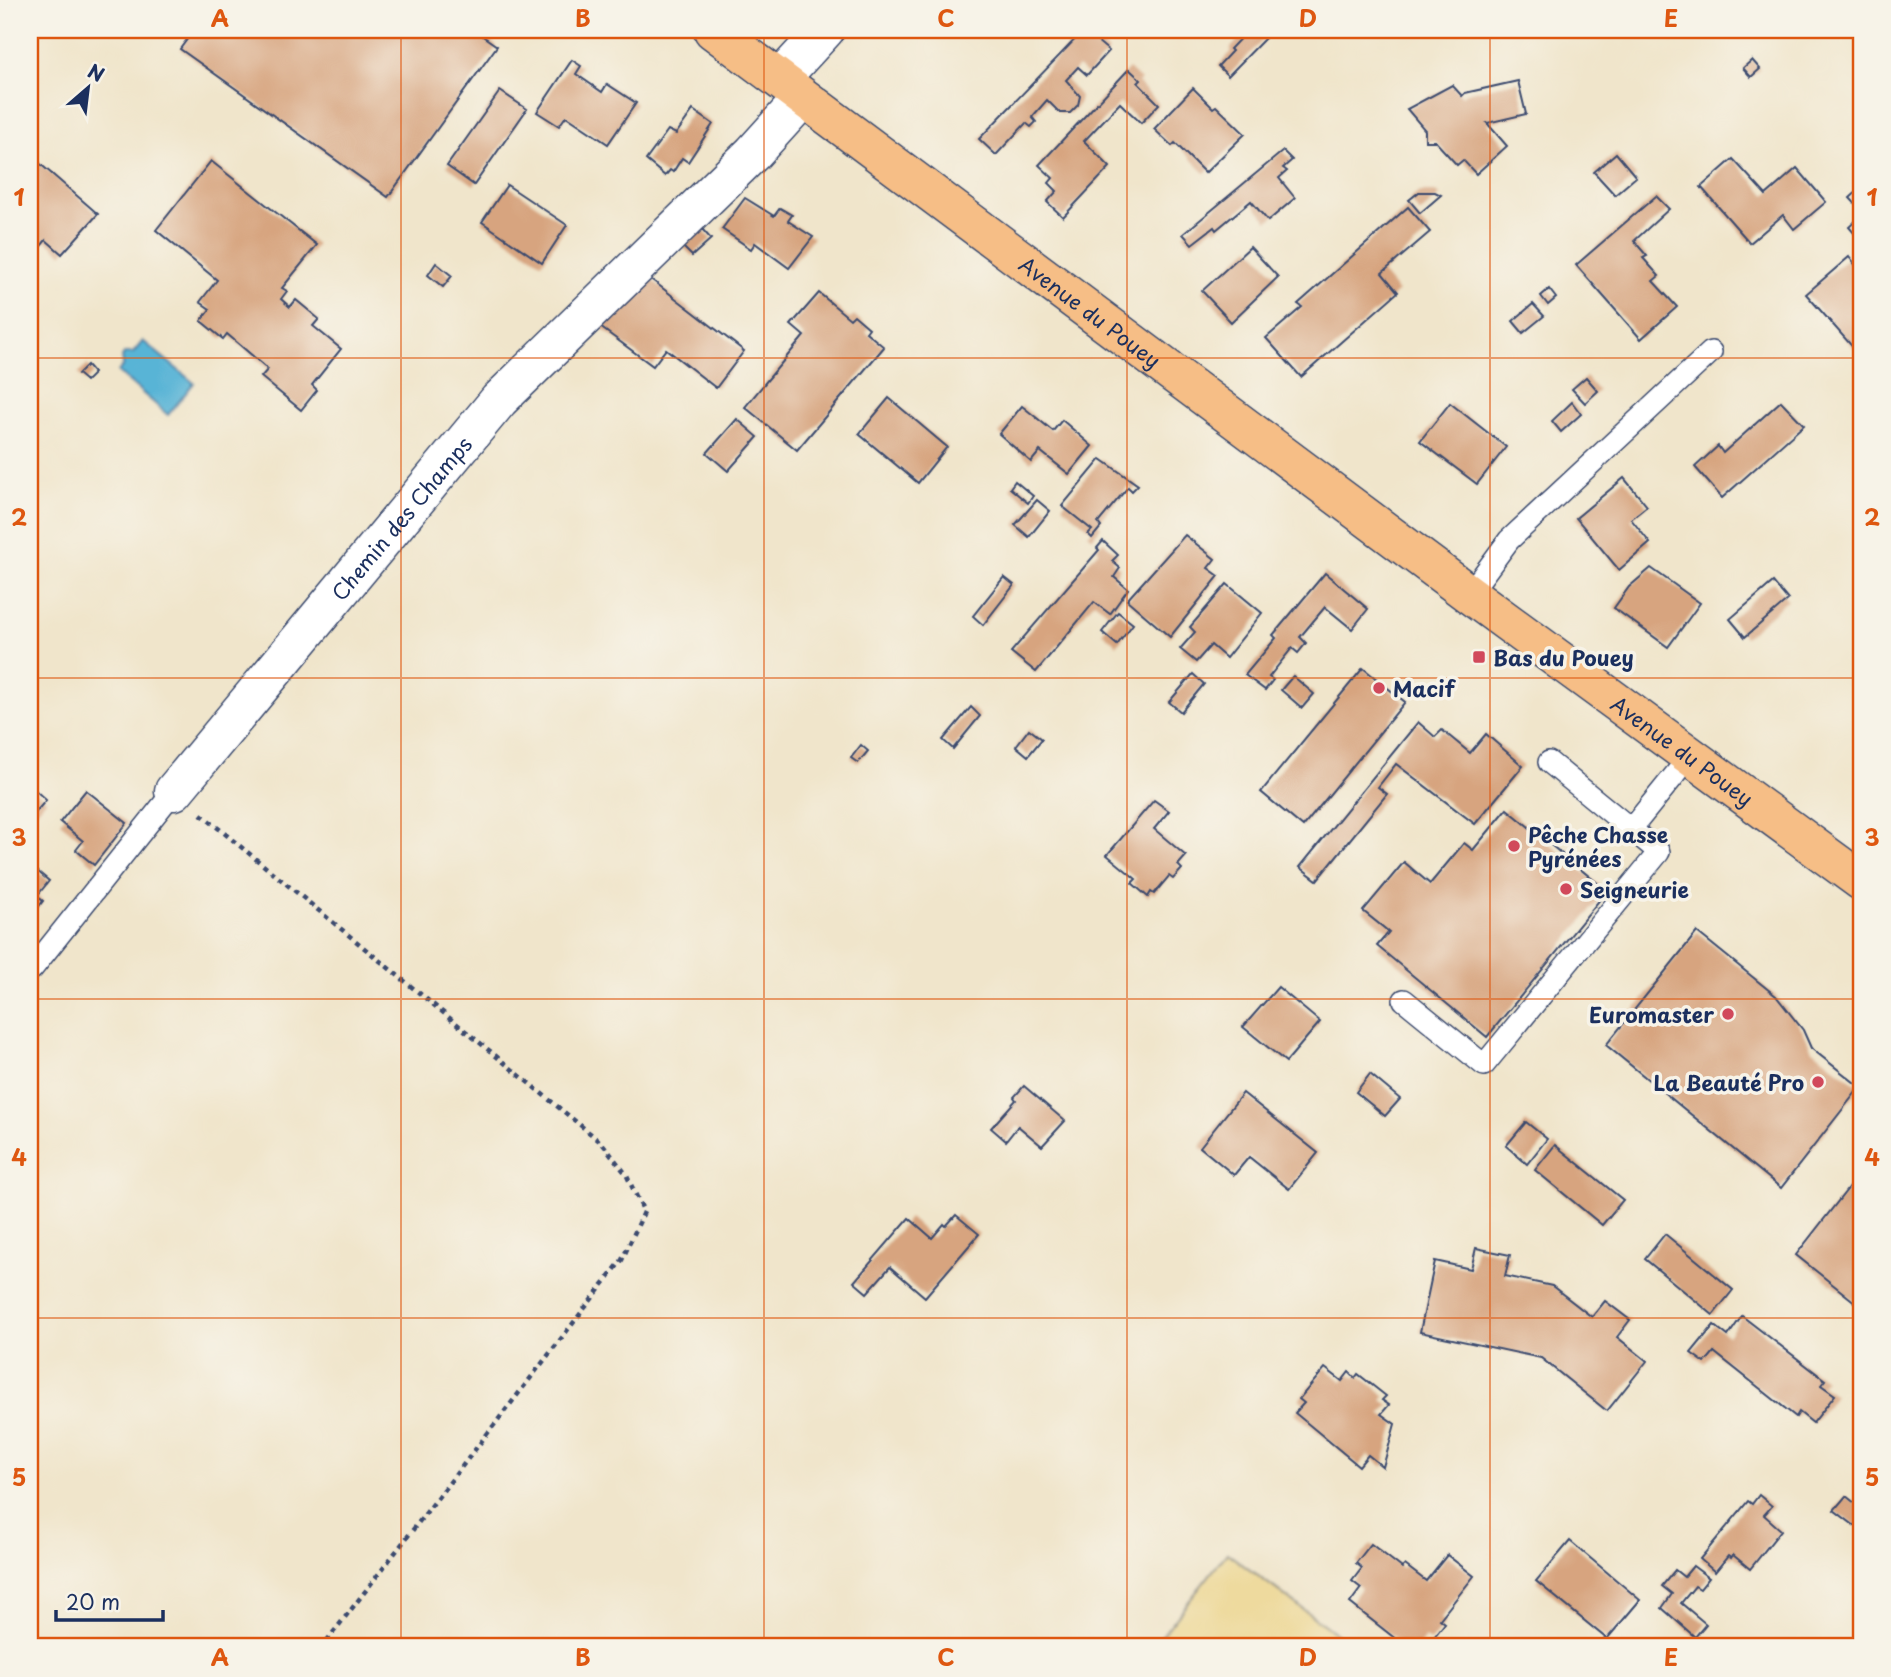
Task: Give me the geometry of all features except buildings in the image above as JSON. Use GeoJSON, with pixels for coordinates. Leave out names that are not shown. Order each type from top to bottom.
{"type":"FeatureCollection","features":[{"type":"Feature","properties":{"kind":"main road","name":"Avenue du Pouey"},"geometry":{"type":"LineString","coordinates":[[713,30],[1469,594],[1861,881]]}},
{"type":"Feature","properties":{"kind":"street","name":"Chemin des Champs"},"geometry":{"type":"LineString","coordinates":[[174,791],[499,400],[753,153],[825,30]]}},
{"type":"Feature","properties":{"kind":"lane"},"geometry":{"type":"LineString","coordinates":[[1469,594],[1509,540],[1711,352]]}},
{"type":"Feature","properties":{"kind":"lane"},"geometry":{"type":"LineString","coordinates":[[1631,829],[1691,755]]}},
{"type":"Feature","properties":{"kind":"lane"},"geometry":{"type":"LineString","coordinates":[[1404,1000],[1484,1065],[1659,852],[1549,762]]}},
{"type":"Feature","properties":{"kind":"lane","name":"Chemin des Champs"},"geometry":{"type":"LineString","coordinates":[[32,969],[174,791]]}},
{"type":"Feature","properties":{"kind":"path"},"geometry":{"type":"LineString","coordinates":[[174,791],[602,1143],[626,1174],[645,1212],[622,1260],[322,1647]]}},
{"type":"Feature","properties":{"kind":"sand"},"geometry":{"type":"Polygon","coordinates":[[[1227,1553],[1354,1647],[1153,1647],[1227,1553]]]}},
{"type":"Feature","properties":{"kind":"water"},"geometry":{"type":"Polygon","coordinates":[[[143,341],[194,383],[168,415],[118,372],[123,365],[122,357],[125,353],[133,353],[143,341]]]}},
{"type":"Feature","properties":{"kind":"place","name":"Bas du Pouey"},"geometry":{"type":"Point","coordinates":[1479,657]}},
{"type":"Feature","properties":{"kind":"place","name":"Macif"},"geometry":{"type":"Point","coordinates":[1379,688]}},
{"type":"Feature","properties":{"kind":"place","name":"Pêche Chasse Pyrénées"},"geometry":{"type":"Point","coordinates":[1514,846]}},
{"type":"Feature","properties":{"kind":"place","name":"Seigneurie"},"geometry":{"type":"Point","coordinates":[1566,889]}},
{"type":"Feature","properties":{"kind":"place","name":"Euromaster"},"geometry":{"type":"Point","coordinates":[1728,1014]}},
{"type":"Feature","properties":{"kind":"place","name":"La Beauté Pro"},"geometry":{"type":"Point","coordinates":[1818,1082]}}]}
